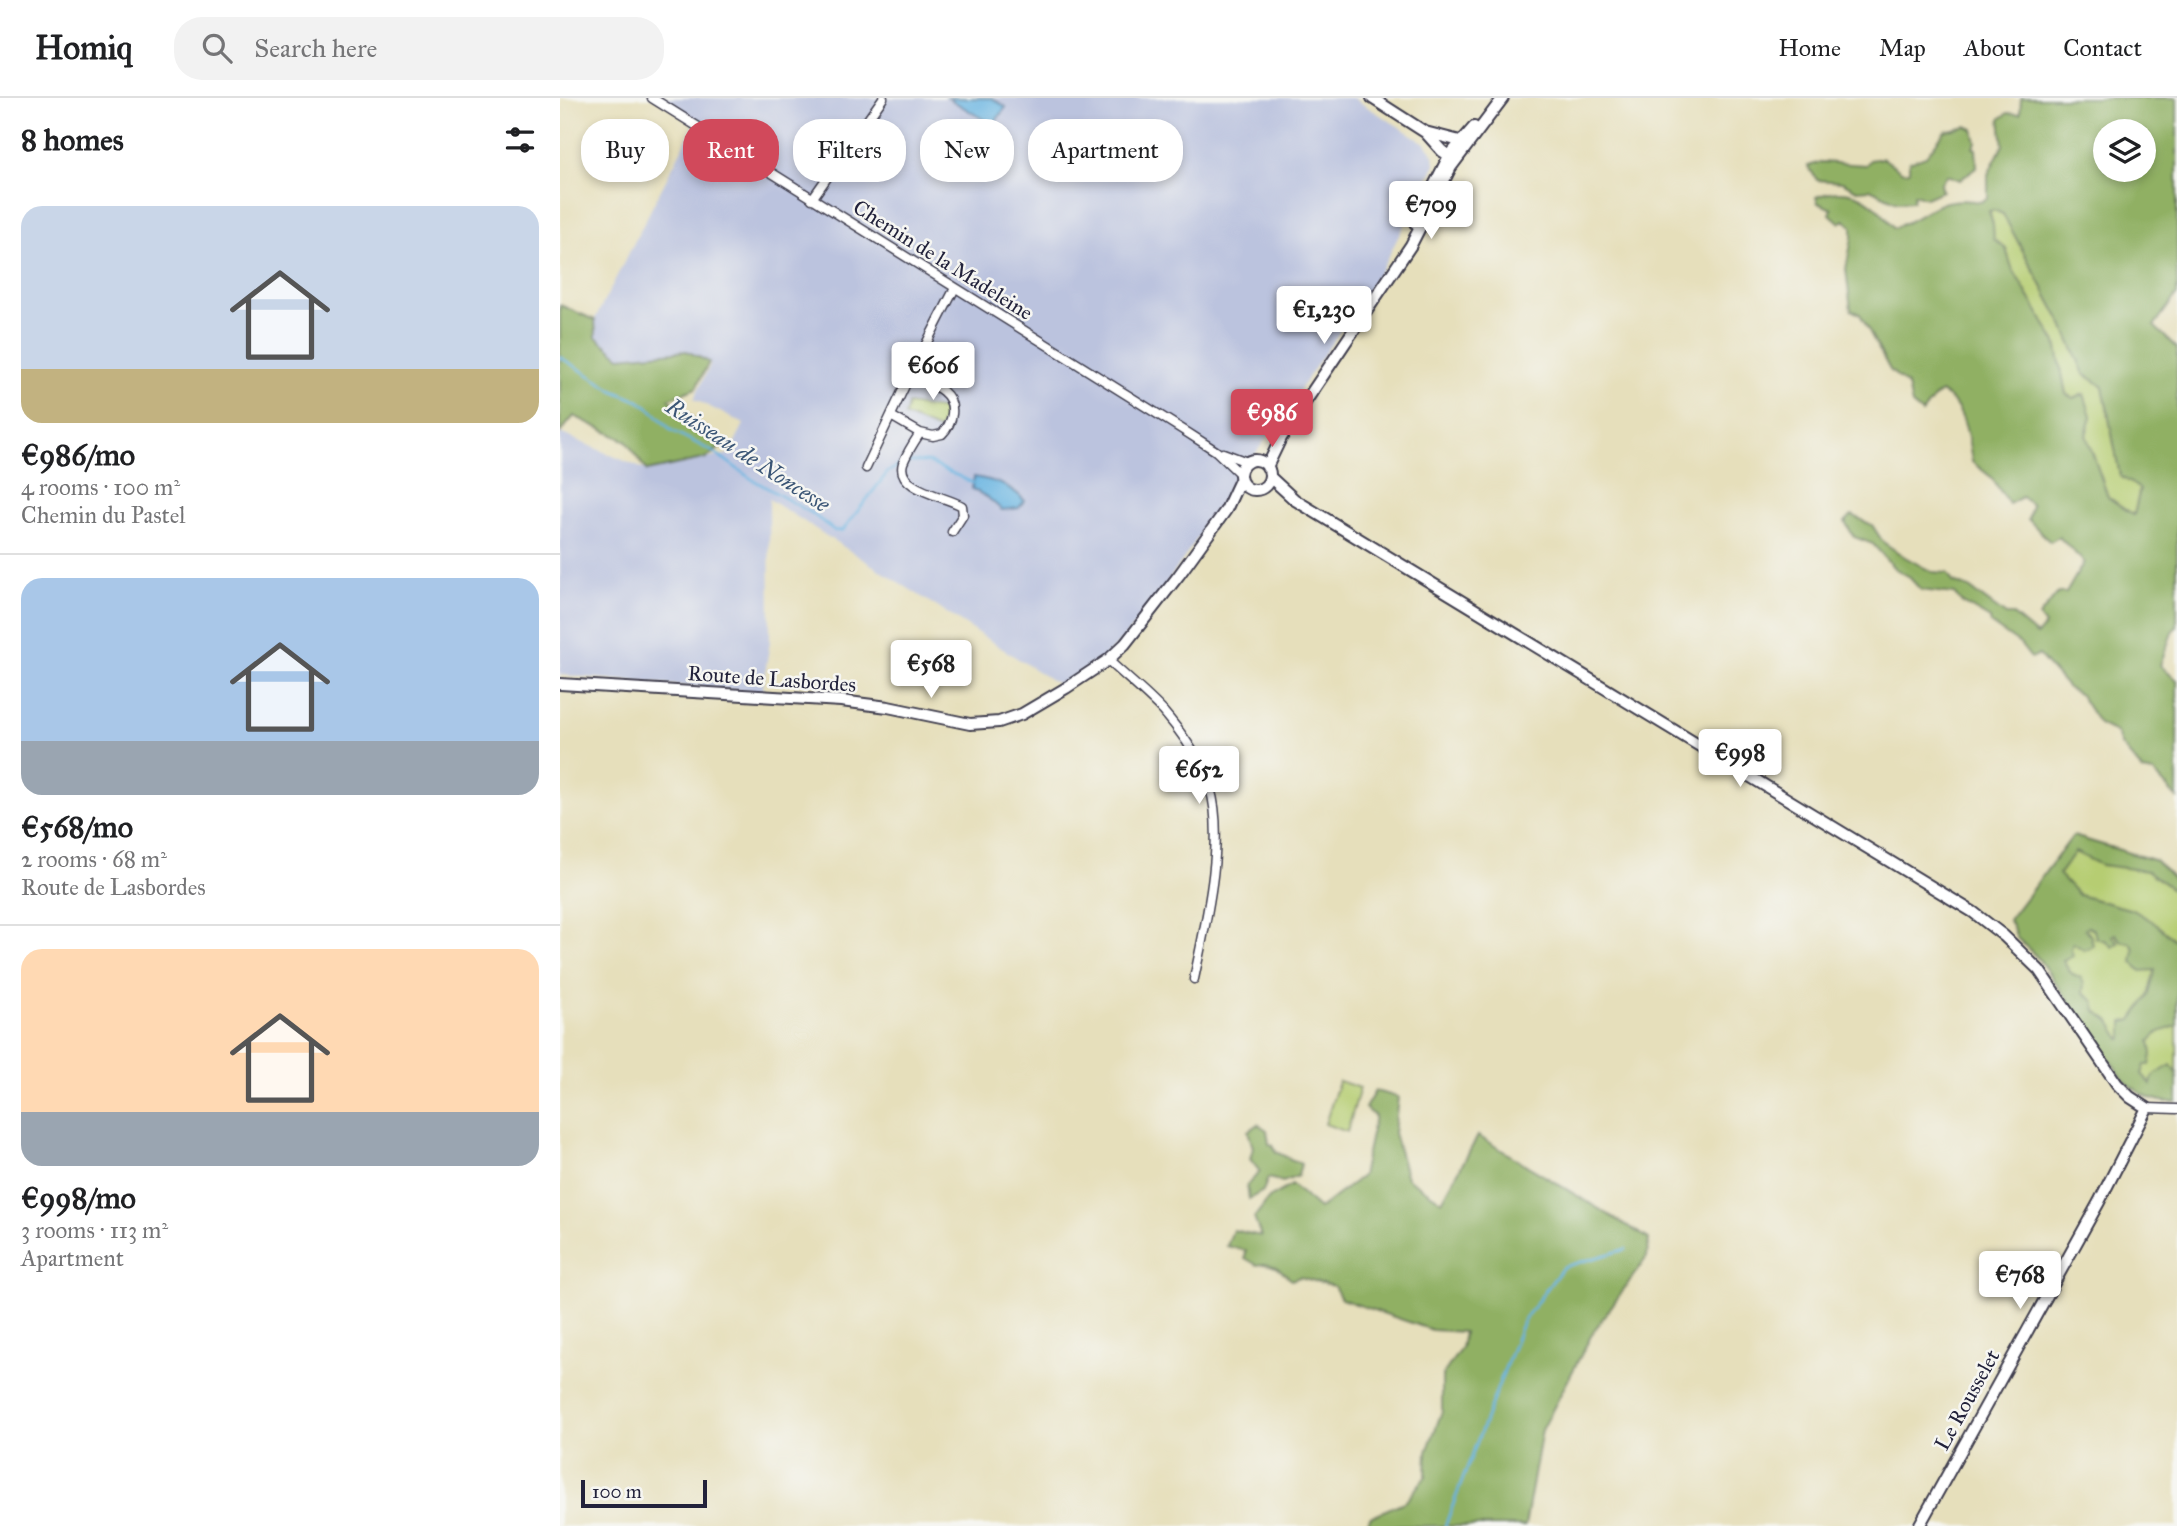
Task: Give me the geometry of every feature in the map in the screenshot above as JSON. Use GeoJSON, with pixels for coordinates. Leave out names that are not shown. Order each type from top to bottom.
{"type":"FeatureCollection","features":[{"type":"Feature","properties":{"kind":"street","name":"Chemin de la Madeleine"},"geometry":{"type":"LineString","coordinates":[[652,98],[1216,451],[1261,467]]}},
{"type":"Feature","properties":{"kind":"street"},"geometry":{"type":"LineString","coordinates":[[811,198],[883,98]]}},
{"type":"Feature","properties":{"kind":"street"},"geometry":{"type":"LineString","coordinates":[[1263,489],[1261,467],[1392,271],[1429,193],[1463,144],[1425,132],[1371,98]]}},
{"type":"Feature","properties":{"kind":"street"},"geometry":{"type":"LineString","coordinates":[[1425,132],[1442,151],[1453,158]]}},
{"type":"Feature","properties":{"kind":"street"},"geometry":{"type":"LineString","coordinates":[[866,468],[955,288]]}},
{"type":"Feature","properties":{"kind":"street"},"geometry":{"type":"LineString","coordinates":[[891,416],[920,433],[933,436],[945,431],[950,421],[952,406],[949,397],[942,390],[910,375]]}},
{"type":"Feature","properties":{"kind":"street"},"geometry":{"type":"LineString","coordinates":[[920,433],[904,461],[903,474],[914,486],[962,506],[964,512],[952,532]]}},
{"type":"Feature","properties":{"kind":"street","name":"Chemin de la Madeleine"},"geometry":{"type":"LineString","coordinates":[[1216,451],[1240,476]]}},
{"type":"Feature","properties":{"kind":"street"},"geometry":{"type":"LineString","coordinates":[[1261,467],[1295,500]]}},
{"type":"Feature","properties":{"kind":"street","name":"Route de Lasbordes"},"geometry":{"type":"LineString","coordinates":[[1226,510],[1240,476],[1261,467]]}},
{"type":"Feature","properties":{"kind":"street"},"geometry":{"type":"LineString","coordinates":[[1240,476],[1249,490],[1263,489],[1295,500],[1973,912],[2004,936],[2039,970],[2118,1084],[2130,1097],[2147,1108],[2177,1109]]}},
{"type":"Feature","properties":{"kind":"street","name":"Route de Lasbordes"},"geometry":{"type":"LineString","coordinates":[[560,684],[841,701],[888,707],[956,722],[981,725],[999,722],[1022,714],[1108,660],[1139,627],[1226,510],[1249,490]]}},
{"type":"Feature","properties":{"kind":"street"},"geometry":{"type":"LineString","coordinates":[[1108,660],[1162,710],[1192,751],[1211,791],[1214,857],[1194,979]]}},
{"type":"Feature","properties":{"kind":"street","name":"Le Rousselet"},"geometry":{"type":"LineString","coordinates":[[1919,1526],[2099,1202],[2144,1119],[2147,1108]]}},
{"type":"Feature","properties":{"kind":"shaded area"},"geometry":{"type":"Polygon","coordinates":[[[660,98],[1353,98],[1425,143],[1434,155],[1435,164],[1371,286],[1153,603],[1122,640],[1098,663],[1062,687],[769,499],[770,641],[762,693],[560,675],[560,433],[648,471],[729,454],[744,424],[694,399],[709,362],[687,351],[620,357],[596,337],[593,323],[665,182],[669,182],[669,174],[683,146],[683,182],[779,182],[779,119],[693,119],[660,98]]]}},
{"type":"Feature","properties":{"kind":"green space"},"geometry":{"type":"Polygon","coordinates":[[[2021,98],[2177,98],[2177,294],[2154,326],[2177,348],[2177,627],[2173,630],[2160,665],[2177,681],[2177,798],[2154,773],[2143,771],[2121,745],[2117,733],[2099,724],[2080,695],[2068,688],[2039,655],[2031,658],[2020,644],[1991,624],[1990,619],[1961,602],[1954,594],[1921,590],[1908,576],[1894,568],[1873,544],[1854,537],[1845,522],[1852,515],[1872,525],[1883,542],[1905,557],[1932,572],[1947,573],[1953,582],[1969,588],[2006,615],[2013,615],[2037,635],[2045,626],[2039,616],[2058,593],[2066,593],[2084,562],[2059,537],[2050,542],[2028,519],[2032,505],[2022,497],[2009,504],[1991,477],[1972,462],[1964,422],[1949,398],[1941,392],[1922,413],[1912,405],[1908,386],[1890,370],[1860,314],[1851,310],[1846,269],[1852,226],[1844,220],[1840,223],[1830,214],[1832,209],[1818,203],[1816,197],[1829,193],[1851,193],[1870,202],[1894,228],[1943,203],[1966,200],[1981,202],[1988,197],[1988,174],[2003,145],[2000,119],[2008,113],[2020,114],[2021,98]],[[1989,211],[1994,239],[2006,249],[2012,268],[2056,343],[2066,394],[2073,398],[2084,394],[2091,416],[2086,435],[2108,497],[2134,515],[2140,489],[2120,476],[2103,386],[2084,374],[2063,325],[2003,214],[1989,211]]]}},
{"type":"Feature","properties":{"kind":"green space"},"geometry":{"type":"Polygon","coordinates":[[[1966,126],[1973,129],[1977,166],[1960,180],[1947,175],[1940,184],[1942,191],[1926,198],[1914,194],[1913,201],[1897,202],[1870,189],[1857,190],[1842,182],[1817,180],[1808,166],[1821,162],[1866,165],[1870,160],[1883,158],[1903,172],[1909,171],[1909,162],[1926,156],[1945,131],[1966,126]]]}},
{"type":"Feature","properties":{"kind":"green space"},"geometry":{"type":"Polygon","coordinates":[[[1989,211],[2003,214],[2063,325],[2084,374],[2103,386],[2120,476],[2140,488],[2134,515],[2108,497],[2086,435],[2091,416],[2084,394],[2073,398],[2066,394],[2056,343],[2012,268],[2006,249],[1993,239],[1993,224],[1989,211]]]}},
{"type":"Feature","properties":{"kind":"green space"},"geometry":{"type":"Polygon","coordinates":[[[560,305],[595,320],[596,337],[620,357],[687,351],[709,362],[696,388],[669,399],[713,435],[722,446],[707,458],[647,471],[626,441],[574,416],[560,433],[560,305]]]}},
{"type":"Feature","properties":{"kind":"green space"},"geometry":{"type":"Polygon","coordinates":[[[908,404],[948,410],[939,430],[905,416],[908,404]]]}},
{"type":"Feature","properties":{"kind":"green space"},"geometry":{"type":"Polygon","coordinates":[[[2073,836],[2156,861],[2177,882],[2177,1102],[2148,1097],[2124,1080],[2038,958],[2018,939],[2009,920],[2073,836]]]}},
{"type":"Feature","properties":{"kind":"green space"},"geometry":{"type":"Polygon","coordinates":[[[2073,836],[2156,861],[2177,882],[2177,893],[2148,871],[2101,865],[2075,852],[2059,874],[2079,895],[2133,910],[2152,921],[2177,942],[2177,1026],[2159,1032],[2150,1041],[2150,1065],[2145,1065],[2142,1074],[2151,1084],[2153,1076],[2171,1065],[2177,1073],[2177,1102],[2148,1097],[2124,1080],[2038,958],[2018,939],[2009,920],[2073,836]],[[2088,927],[2085,929],[2091,936],[2093,946],[2084,950],[2073,943],[2073,956],[2063,961],[2071,973],[2081,978],[2084,984],[2083,993],[2094,1001],[2096,1011],[2109,1020],[2121,1039],[2123,1022],[2132,1020],[2148,996],[2155,970],[2141,971],[2132,962],[2134,949],[2130,943],[2121,941],[2115,934],[2112,936],[2118,943],[2112,947],[2106,941],[2096,938],[2094,930],[2088,927]]]}},
{"type":"Feature","properties":{"kind":"green space"},"geometry":{"type":"Polygon","coordinates":[[[1339,1081],[1360,1088],[1347,1132],[1325,1124],[1339,1081]]]}},
{"type":"Feature","properties":{"kind":"green space"},"geometry":{"type":"Polygon","coordinates":[[[1375,1091],[1398,1097],[1394,1133],[1407,1178],[1442,1201],[1478,1136],[1649,1239],[1647,1257],[1593,1332],[1542,1430],[1525,1526],[1367,1526],[1370,1517],[1406,1501],[1426,1476],[1427,1452],[1442,1411],[1442,1376],[1461,1348],[1464,1332],[1432,1330],[1341,1299],[1334,1286],[1300,1277],[1291,1280],[1276,1267],[1257,1265],[1245,1258],[1246,1251],[1227,1246],[1233,1230],[1261,1236],[1254,1218],[1269,1198],[1292,1185],[1319,1209],[1362,1176],[1375,1116],[1365,1108],[1375,1091]]]}},
{"type":"Feature","properties":{"kind":"green space"},"geometry":{"type":"Polygon","coordinates":[[[1258,1124],[1267,1130],[1269,1144],[1273,1145],[1276,1152],[1301,1164],[1298,1176],[1283,1182],[1268,1178],[1263,1191],[1249,1199],[1247,1185],[1260,1172],[1250,1159],[1253,1148],[1248,1131],[1258,1124]]]}},
{"type":"Feature","properties":{"kind":"water"},"geometry":{"type":"Polygon","coordinates":[[[948,98],[992,98],[1006,107],[997,119],[983,119],[948,98]]]}},
{"type":"Feature","properties":{"kind":"water"},"geometry":{"type":"Polygon","coordinates":[[[974,477],[1001,484],[1024,500],[1019,508],[1002,510],[972,489],[974,477]]]}},
{"type":"Feature","properties":{"kind":"waterway","name":"Ruisseau de Noncesse"},"geometry":{"type":"LineString","coordinates":[[560,357],[614,391],[639,401],[671,430],[717,454],[835,531],[843,530],[888,472],[901,464]]}},
{"type":"Feature","properties":{"kind":"waterway","name":"Ruisseau de Noncesse"},"geometry":{"type":"LineString","coordinates":[[907,462],[928,462],[973,483]]}},
{"type":"Feature","properties":{"kind":"waterway"},"geometry":{"type":"LineString","coordinates":[[1445,1526],[1523,1321],[1563,1267],[1626,1249]]}}]}
